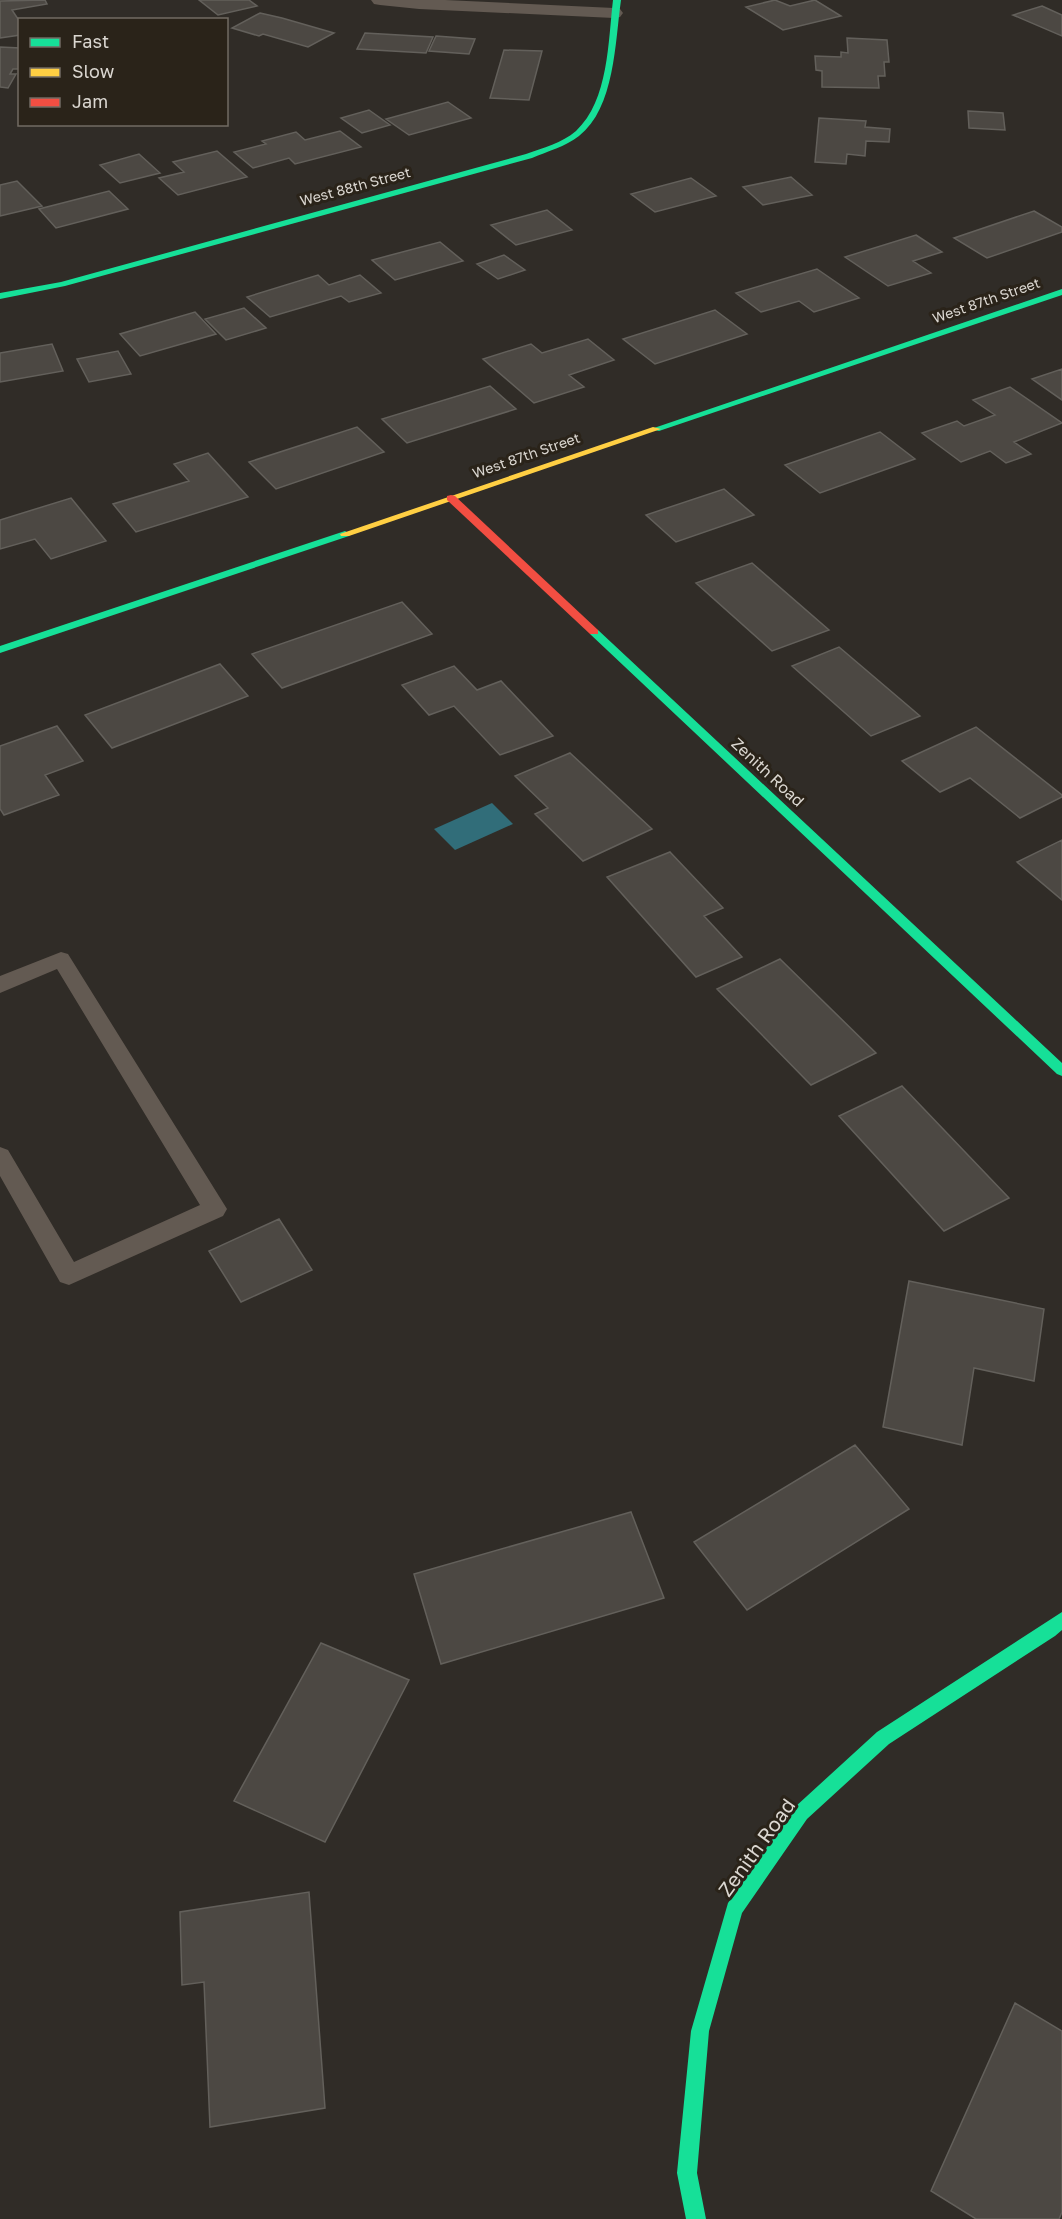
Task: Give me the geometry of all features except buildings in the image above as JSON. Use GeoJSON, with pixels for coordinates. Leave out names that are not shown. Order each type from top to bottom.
{"type":"FeatureCollection","features":[{"type":"Feature","properties":{"kind":"street"},"geometry":{"type":"LineString","coordinates":[[380,0],[419,4],[615,6]]}},
{"type":"Feature","properties":{"kind":"street","name":"West 88th Street"},"geometry":{"type":"LineString","coordinates":[[0,296],[74,281],[529,156],[565,142],[586,126],[599,107],[615,6]]}},
{"type":"Feature","properties":{"kind":"street","name":"West 87th Street"},"geometry":{"type":"LineString","coordinates":[[0,650],[1062,291]]}},
{"type":"Feature","properties":{"kind":"street","name":"Zenith Road"},"geometry":{"type":"LineString","coordinates":[[451,498],[1062,1071]]}},
{"type":"Feature","properties":{"kind":"street","name":"Zenith Road"},"geometry":{"type":"LineString","coordinates":[[696,2219],[687,2174],[700,2031],[734,1910],[801,1813],[883,1738],[1049,1631],[1062,1620]]}},
{"type":"Feature","properties":{"kind":"lane"},"geometry":{"type":"LineString","coordinates":[[0,985],[62,959],[214,1209],[69,1275],[0,1156]]}},
{"type":"Feature","properties":{"kind":"water"},"geometry":{"type":"Polygon","coordinates":[[[492,803],[513,824],[455,850],[434,829],[492,803]]]}},
{"type":"Feature","properties":{"kind":"traffic: fast"},"geometry":{"type":"LineString","coordinates":[[0,296],[62,284],[529,156],[562,143],[579,132],[589,121],[597,106],[611,51],[617,0]]}},
{"type":"Feature","properties":{"kind":"traffic: fast"},"geometry":{"type":"LineString","coordinates":[[656,429],[1062,292]]}},
{"type":"Feature","properties":{"kind":"traffic: fast"},"geometry":{"type":"LineString","coordinates":[[0,650],[345,534]]}},
{"type":"Feature","properties":{"kind":"traffic: fast"},"geometry":{"type":"LineString","coordinates":[[594,632],[1062,1071]]}},
{"type":"Feature","properties":{"kind":"traffic: fast"},"geometry":{"type":"LineString","coordinates":[[696,2219],[687,2173],[700,2031],[734,1909],[801,1813],[883,1738],[1049,1631],[1062,1620]]}},
{"type":"Feature","properties":{"kind":"traffic: slow"},"geometry":{"type":"LineString","coordinates":[[345,534],[656,429]]}},
{"type":"Feature","properties":{"kind":"traffic: jam"},"geometry":{"type":"LineString","coordinates":[[451,498],[594,632]]}}]}
